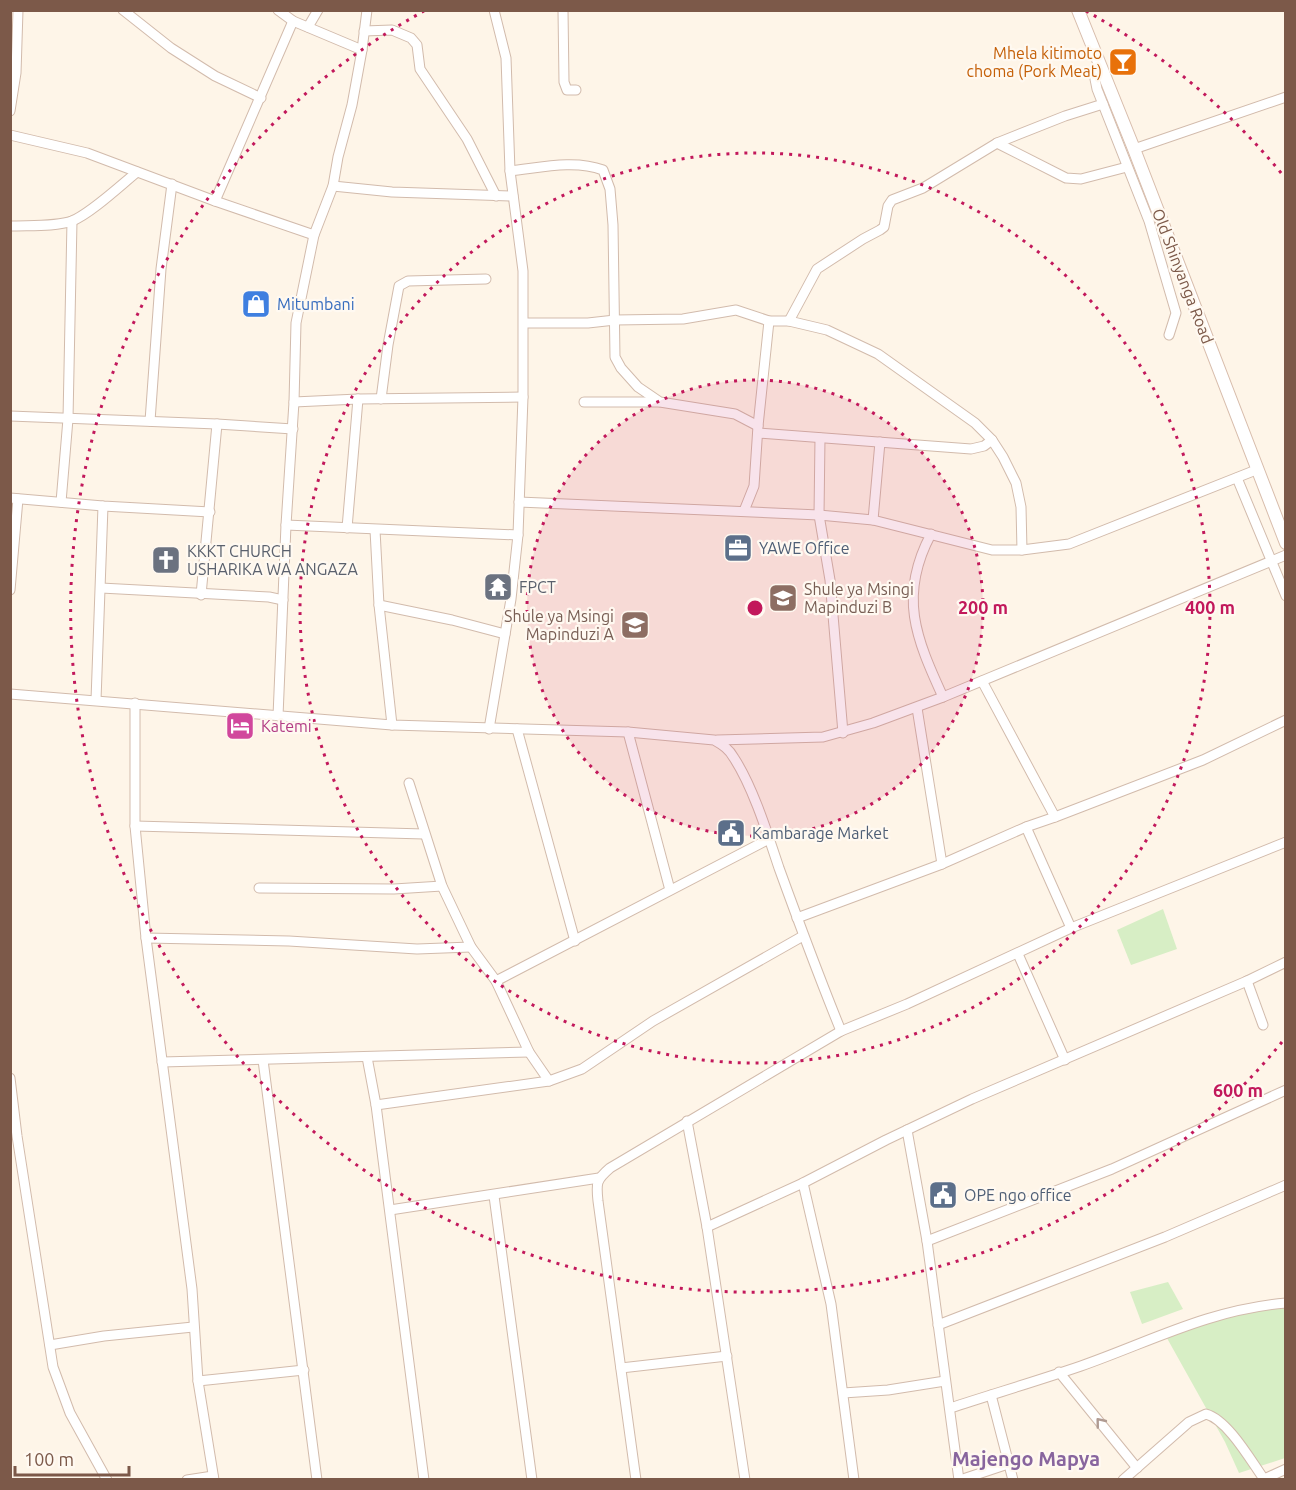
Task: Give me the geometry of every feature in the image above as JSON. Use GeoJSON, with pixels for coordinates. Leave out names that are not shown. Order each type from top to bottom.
{"type":"FeatureCollection","features":[{"type":"Feature","properties":{"kind":"main road","name":"Old Shinyanga Road"},"geometry":{"type":"LineString","coordinates":[[1078,10],[1134,149],[1256,470],[1282,522],[1286,543]]}},
{"type":"Feature","properties":{"kind":"street"},"geometry":{"type":"LineString","coordinates":[[10,111],[16,74],[18,10]]}},
{"type":"Feature","properties":{"kind":"street"},"geometry":{"type":"LineString","coordinates":[[123,10],[171,48],[197,65],[261,98]]}},
{"type":"Feature","properties":{"kind":"street"},"geometry":{"type":"LineString","coordinates":[[278,10],[293,21],[362,50]]}},
{"type":"Feature","properties":{"kind":"street"},"geometry":{"type":"LineString","coordinates":[[308,27],[318,10]]}},
{"type":"Feature","properties":{"kind":"street"},"geometry":{"type":"LineString","coordinates":[[278,716],[296,323],[314,235],[333,186],[352,105],[367,10]]}},
{"type":"Feature","properties":{"kind":"street"},"geometry":{"type":"LineString","coordinates":[[489,729],[511,599],[518,535],[524,323],[523,271],[510,171],[508,77],[506,58],[494,10]]}},
{"type":"Feature","properties":{"kind":"street"},"geometry":{"type":"LineString","coordinates":[[563,10],[564,82],[567,90],[576,90]]}},
{"type":"Feature","properties":{"kind":"street"},"geometry":{"type":"LineString","coordinates":[[215,201],[293,21]]}},
{"type":"Feature","properties":{"kind":"street"},"geometry":{"type":"LineString","coordinates":[[364,31],[393,30],[411,38],[417,45],[420,69],[467,139],[496,196]]}},
{"type":"Feature","properties":{"kind":"street"},"geometry":{"type":"LineString","coordinates":[[1099,64],[1095,79],[1149,221],[1176,313],[1169,334]]}},
{"type":"Feature","properties":{"kind":"street"},"geometry":{"type":"LineString","coordinates":[[1134,149],[1286,97]]}},
{"type":"Feature","properties":{"kind":"street"},"geometry":{"type":"LineString","coordinates":[[789,321],[817,269],[884,227],[888,206],[892,200],[923,188],[997,142],[1103,104]]}},
{"type":"Feature","properties":{"kind":"street"},"geometry":{"type":"LineString","coordinates":[[10,135],[87,153],[314,235]]}},
{"type":"Feature","properties":{"kind":"street"},"geometry":{"type":"LineString","coordinates":[[997,142],[1066,178],[1081,179],[1127,167]]}},
{"type":"Feature","properties":{"kind":"street"},"geometry":{"type":"LineString","coordinates":[[510,171],[573,165],[593,166],[603,170],[610,189],[613,225],[615,357],[621,368],[638,387],[660,402]]}},
{"type":"Feature","properties":{"kind":"street"},"geometry":{"type":"LineString","coordinates":[[10,226],[72,221],[137,172]]}},
{"type":"Feature","properties":{"kind":"street"},"geometry":{"type":"LineString","coordinates":[[150,421],[161,269],[172,184]]}},
{"type":"Feature","properties":{"kind":"street"},"geometry":{"type":"LineString","coordinates":[[333,186],[392,192],[513,196]]}},
{"type":"Feature","properties":{"kind":"street"},"geometry":{"type":"LineString","coordinates":[[61,502],[68,419],[72,221]]}},
{"type":"Feature","properties":{"kind":"street"},"geometry":{"type":"LineString","coordinates":[[381,399],[399,286],[408,281],[486,279]]}},
{"type":"Feature","properties":{"kind":"street"},"geometry":{"type":"LineString","coordinates":[[524,323],[683,319],[736,310],[769,321],[789,321],[827,330],[878,354],[975,423],[992,440],[1016,483],[1021,507],[1022,550]]}},
{"type":"Feature","properties":{"kind":"street"},"geometry":{"type":"LineString","coordinates":[[744,511],[754,486],[769,321]]}},
{"type":"Feature","properties":{"kind":"street"},"geometry":{"type":"LineString","coordinates":[[294,402],[523,397]]}},
{"type":"Feature","properties":{"kind":"street"},"geometry":{"type":"LineString","coordinates":[[347,528],[358,399]]}},
{"type":"Feature","properties":{"kind":"street"},"geometry":{"type":"LineString","coordinates":[[584,402],[660,402],[735,414],[758,430],[820,438],[971,449],[984,446],[992,440]]}},
{"type":"Feature","properties":{"kind":"street"},"geometry":{"type":"LineString","coordinates":[[10,416],[292,429]]}},
{"type":"Feature","properties":{"kind":"street"},"geometry":{"type":"LineString","coordinates":[[201,595],[217,424]]}},
{"type":"Feature","properties":{"kind":"street"},"geometry":{"type":"LineString","coordinates":[[820,438],[819,515],[830,580],[843,733]]}},
{"type":"Feature","properties":{"kind":"street"},"geometry":{"type":"LineString","coordinates":[[873,520],[880,442]]}},
{"type":"Feature","properties":{"kind":"street"},"geometry":{"type":"LineString","coordinates":[[519,502],[744,511],[873,520],[992,550],[1022,550],[1069,544],[1256,470]]}},
{"type":"Feature","properties":{"kind":"street"},"geometry":{"type":"LineString","coordinates":[[1237,478],[1286,596]]}},
{"type":"Feature","properties":{"kind":"street"},"geometry":{"type":"LineString","coordinates":[[11,587],[14,498],[210,512]]}},
{"type":"Feature","properties":{"kind":"street"},"geometry":{"type":"LineString","coordinates":[[96,700],[103,506]]}},
{"type":"Feature","properties":{"kind":"street"},"geometry":{"type":"LineString","coordinates":[[286,525],[518,535]]}},
{"type":"Feature","properties":{"kind":"street"},"geometry":{"type":"LineString","coordinates":[[375,530],[379,605],[392,725]]}},
{"type":"Feature","properties":{"kind":"street"},"geometry":{"type":"LineString","coordinates":[[931,534],[915,572],[912,607],[927,661],[943,698]]}},
{"type":"Feature","properties":{"kind":"street"},"geometry":{"type":"LineString","coordinates":[[10,694],[392,725],[628,732],[714,740],[823,737],[843,733],[943,698],[1286,555]]}},
{"type":"Feature","properties":{"kind":"street"},"geometry":{"type":"LineString","coordinates":[[101,588],[268,597],[283,600]]}},
{"type":"Feature","properties":{"kind":"street"},"geometry":{"type":"LineString","coordinates":[[379,605],[505,634]]}},
{"type":"Feature","properties":{"kind":"street"},"geometry":{"type":"LineString","coordinates":[[982,681],[1055,818]]}},
{"type":"Feature","properties":{"kind":"street"},"geometry":{"type":"LineString","coordinates":[[135,703],[135,826],[146,938],[192,1289],[198,1381],[213,1478],[187,1479]]}},
{"type":"Feature","properties":{"kind":"street"},"geometry":{"type":"LineString","coordinates":[[917,708],[942,864]]}},
{"type":"Feature","properties":{"kind":"street"},"geometry":{"type":"LineString","coordinates":[[797,918],[942,864],[1026,826],[1055,818],[1203,760],[1286,720]]}},
{"type":"Feature","properties":{"kind":"street"},"geometry":{"type":"LineString","coordinates":[[517,729],[575,941]]}},
{"type":"Feature","properties":{"kind":"street"},"geometry":{"type":"LineString","coordinates":[[628,732],[670,890]]}},
{"type":"Feature","properties":{"kind":"street"},"geometry":{"type":"LineString","coordinates":[[714,740],[725,746],[734,758],[769,839],[803,936],[841,1031]]}},
{"type":"Feature","properties":{"kind":"street"},"geometry":{"type":"LineString","coordinates":[[410,783],[442,886],[471,947],[496,981],[529,1052],[549,1081]]}},
{"type":"Feature","properties":{"kind":"street"},"geometry":{"type":"LineString","coordinates":[[135,826],[424,834]]}},
{"type":"Feature","properties":{"kind":"street"},"geometry":{"type":"LineString","coordinates":[[1026,826],[1071,928]]}},
{"type":"Feature","properties":{"kind":"street"},"geometry":{"type":"LineString","coordinates":[[496,981],[769,839]]}},
{"type":"Feature","properties":{"kind":"street"},"geometry":{"type":"LineString","coordinates":[[390,1210],[494,1196],[599,1178],[610,1168],[687,1121],[841,1031],[907,1004],[1071,928],[1286,843]]}},
{"type":"Feature","properties":{"kind":"street"},"geometry":{"type":"LineString","coordinates":[[259,888],[394,889],[442,886]]}},
{"type":"Feature","properties":{"kind":"street"},"geometry":{"type":"LineString","coordinates":[[376,1105],[549,1081],[582,1069],[653,1021],[803,936]]}},
{"type":"Feature","properties":{"kind":"street"},"geometry":{"type":"LineString","coordinates":[[146,938],[278,941],[417,949],[471,947]]}},
{"type":"Feature","properties":{"kind":"street"},"geometry":{"type":"LineString","coordinates":[[1018,954],[1065,1060]]}},
{"type":"Feature","properties":{"kind":"street"},"geometry":{"type":"LineString","coordinates":[[707,1227],[803,1183],[972,1099],[1286,962]]}},
{"type":"Feature","properties":{"kind":"street"},"geometry":{"type":"LineString","coordinates":[[1246,981],[1263,1025]]}},
{"type":"Feature","properties":{"kind":"street"},"geometry":{"type":"LineString","coordinates":[[162,1062],[529,1052]]}},
{"type":"Feature","properties":{"kind":"street"},"geometry":{"type":"LineString","coordinates":[[368,1057],[424,1479]]}},
{"type":"Feature","properties":{"kind":"street"},"geometry":{"type":"LineString","coordinates":[[263,1060],[317,1479]]}},
{"type":"Feature","properties":{"kind":"street"},"geometry":{"type":"LineString","coordinates":[[10,1078],[53,1367],[70,1413],[107,1479]]}},
{"type":"Feature","properties":{"kind":"street"},"geometry":{"type":"LineString","coordinates":[[927,1241],[1112,1169],[1286,1090]]}},
{"type":"Feature","properties":{"kind":"street"},"geometry":{"type":"LineString","coordinates":[[687,1121],[707,1227],[745,1479]]}},
{"type":"Feature","properties":{"kind":"street"},"geometry":{"type":"LineString","coordinates":[[907,1130],[927,1241],[960,1479],[1008,1464]]}},
{"type":"Feature","properties":{"kind":"street"},"geometry":{"type":"LineString","coordinates":[[599,1178],[598,1202],[636,1479]]}},
{"type":"Feature","properties":{"kind":"street"},"geometry":{"type":"LineString","coordinates":[[803,1183],[831,1305],[854,1479]]}},
{"type":"Feature","properties":{"kind":"street"},"geometry":{"type":"LineString","coordinates":[[938,1325],[1165,1237],[1286,1185]]}},
{"type":"Feature","properties":{"kind":"street"},"geometry":{"type":"LineString","coordinates":[[494,1196],[532,1479]]}},
{"type":"Feature","properties":{"kind":"street"},"geometry":{"type":"LineString","coordinates":[[950,1408],[1059,1372],[1184,1325],[1239,1310],[1286,1304]]}},
{"type":"Feature","properties":{"kind":"street"},"geometry":{"type":"LineString","coordinates":[[50,1345],[104,1336],[193,1327]]}},
{"type":"Feature","properties":{"kind":"street"},"geometry":{"type":"LineString","coordinates":[[621,1368],[727,1356]]}},
{"type":"Feature","properties":{"kind":"street"},"geometry":{"type":"LineString","coordinates":[[198,1381],[304,1370]]}},
{"type":"Feature","properties":{"kind":"street"},"geometry":{"type":"LineString","coordinates":[[1059,1372],[1137,1468]]}},
{"type":"Feature","properties":{"kind":"street"},"geometry":{"type":"LineString","coordinates":[[843,1393],[888,1390],[945,1380]]}},
{"type":"Feature","properties":{"kind":"street"},"geometry":{"type":"LineString","coordinates":[[991,1395],[1013,1479]]}},
{"type":"Feature","properties":{"kind":"street"},"geometry":{"type":"LineString","coordinates":[[1123,1479],[1189,1422],[1198,1416],[1208,1414],[1219,1421],[1240,1445],[1263,1479],[1286,1469]]}},
{"type":"Feature","properties":{"kind":"green space"},"geometry":{"type":"Polygon","coordinates":[[[1163,909],[1177,949],[1131,965],[1117,930],[1163,909]]]}},
{"type":"Feature","properties":{"kind":"green space"},"geometry":{"type":"Polygon","coordinates":[[[1168,1282],[1183,1309],[1142,1324],[1130,1292],[1168,1282]]]}},
{"type":"Feature","properties":{"kind":"green space"},"geometry":{"type":"Polygon","coordinates":[[[1285,1305],[1285,1458],[1239,1473],[1225,1442],[1163,1331],[1285,1305]]]}},
{"type":"Feature","properties":{"kind":"place","name":"Mhela kitimoto choma (Pork Meat)"},"geometry":{"type":"Point","coordinates":[1123,62]}},
{"type":"Feature","properties":{"kind":"place","name":"Mitumbani"},"geometry":{"type":"Point","coordinates":[256,304]}},
{"type":"Feature","properties":{"kind":"place","name":"YAWE Office"},"geometry":{"type":"Point","coordinates":[738,548]}},
{"type":"Feature","properties":{"kind":"place","name":"KKKT CHURCH USHARIKA WA ANGAZA"},"geometry":{"type":"Point","coordinates":[166,560]}},
{"type":"Feature","properties":{"kind":"place","name":"FPCT"},"geometry":{"type":"Point","coordinates":[498,587]}},
{"type":"Feature","properties":{"kind":"place","name":"Shule ya Msingi Mapinduzi B"},"geometry":{"type":"Point","coordinates":[783,598]}},
{"type":"Feature","properties":{"kind":"place","name":"Shule ya Msingi Mapinduzi A"},"geometry":{"type":"Point","coordinates":[635,625]}},
{"type":"Feature","properties":{"kind":"place","name":"Katemi"},"geometry":{"type":"Point","coordinates":[240,726]}},
{"type":"Feature","properties":{"kind":"place","name":"Kambarage Market"},"geometry":{"type":"Point","coordinates":[731,833]}},
{"type":"Feature","properties":{"kind":"place","name":"OPE ngo office"},"geometry":{"type":"Point","coordinates":[943,1195]}},
{"type":"Feature","properties":{"kind":"district","name":"Majengo Mapya"},"geometry":{"type":"Point","coordinates":[1026,1459]}}]}
